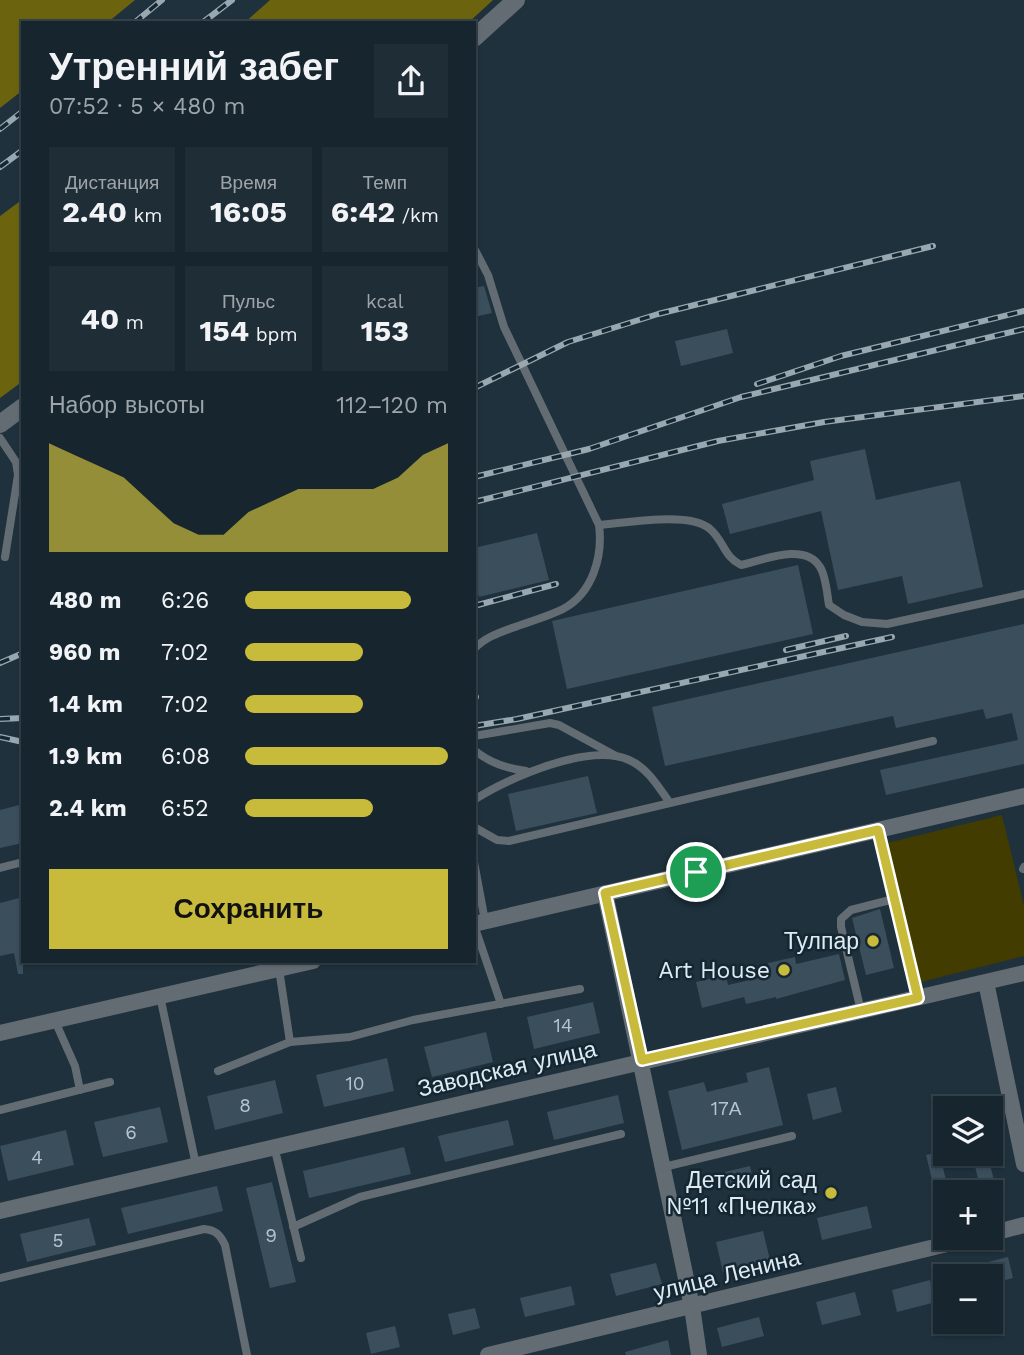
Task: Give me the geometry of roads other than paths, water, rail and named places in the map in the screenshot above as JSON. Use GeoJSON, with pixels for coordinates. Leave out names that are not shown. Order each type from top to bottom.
{"type":"FeatureCollection","features":[{"type":"Feature","properties":{"kind":"street"},"geometry":{"type":"LineString","coordinates":[[476,36],[516,0]]}},
{"type":"Feature","properties":{"kind":"street"},"geometry":{"type":"LineString","coordinates":[[0,424],[21,408]]}},
{"type":"Feature","properties":{"kind":"street"},"geometry":{"type":"LineString","coordinates":[[478,923],[1024,796]]}},
{"type":"Feature","properties":{"kind":"street"},"geometry":{"type":"LineString","coordinates":[[605,893],[664,1167],[699,1355]]}},
{"type":"Feature","properties":{"kind":"street"},"geometry":{"type":"LineString","coordinates":[[0,1033],[304,963]]}},
{"type":"Feature","properties":{"kind":"street","name":"Заводская улица"},"geometry":{"type":"LineString","coordinates":[[0,1211],[1024,973]]}},
{"type":"Feature","properties":{"kind":"street"},"geometry":{"type":"LineString","coordinates":[[986,982],[1024,1164]]}},
{"type":"Feature","properties":{"kind":"street"},"geometry":{"type":"LineString","coordinates":[[1003,1231],[1024,1226]]}},
{"type":"Feature","properties":{"kind":"street","name":"улица Ленина"},"geometry":{"type":"LineString","coordinates":[[488,1355],[933,1248]]}},
{"type":"Feature","properties":{"kind":"lane"},"geometry":{"type":"LineString","coordinates":[[476,252],[488,275],[504,327],[599,525],[601,541],[599,559],[592,578],[580,596],[564,609],[492,636],[476,648]]}},
{"type":"Feature","properties":{"kind":"lane"},"geometry":{"type":"LineString","coordinates":[[0,438],[16,462],[18,475],[5,556]]}},
{"type":"Feature","properties":{"kind":"lane"},"geometry":{"type":"LineString","coordinates":[[599,525],[694,520],[712,531],[727,555],[741,565],[793,554],[804,555],[821,567],[829,605],[862,622],[887,624],[1024,594]]}},
{"type":"Feature","properties":{"kind":"lane"},"geometry":{"type":"LineString","coordinates":[[476,736],[550,723],[559,725],[644,768],[670,803]]}},
{"type":"Feature","properties":{"kind":"lane"},"geometry":{"type":"LineString","coordinates":[[476,828],[497,839],[509,841],[933,741]]}},
{"type":"Feature","properties":{"kind":"lane"},"geometry":{"type":"LineString","coordinates":[[476,751],[504,767],[529,771]]}},
{"type":"Feature","properties":{"kind":"lane"},"geometry":{"type":"LineString","coordinates":[[476,799],[529,771],[561,762],[616,756]]}},
{"type":"Feature","properties":{"kind":"lane"},"geometry":{"type":"LineString","coordinates":[[878,830],[918,998]]}},
{"type":"Feature","properties":{"kind":"lane"},"geometry":{"type":"LineString","coordinates":[[0,868],[21,863]]}},
{"type":"Feature","properties":{"kind":"lane"},"geometry":{"type":"LineString","coordinates":[[476,892],[478,923],[502,1004]]}},
{"type":"Feature","properties":{"kind":"lane"},"geometry":{"type":"LineString","coordinates":[[861,1011],[841,919],[850,910],[894,899]]}},
{"type":"Feature","properties":{"kind":"lane"},"geometry":{"type":"LineString","coordinates":[[279,969],[290,1042]]}},
{"type":"Feature","properties":{"kind":"lane"},"geometry":{"type":"LineString","coordinates":[[218,1071],[290,1042],[351,1037],[413,1020],[580,989]]}},
{"type":"Feature","properties":{"kind":"lane"},"geometry":{"type":"LineString","coordinates":[[160,996],[196,1165]]}},
{"type":"Feature","properties":{"kind":"lane"},"geometry":{"type":"LineString","coordinates":[[54,1021],[75,1066],[79,1090]]}},
{"type":"Feature","properties":{"kind":"lane"},"geometry":{"type":"LineString","coordinates":[[0,1110],[110,1082]]}},
{"type":"Feature","properties":{"kind":"lane"},"geometry":{"type":"LineString","coordinates":[[293,1227],[360,1198],[621,1134]]}},
{"type":"Feature","properties":{"kind":"lane"},"geometry":{"type":"LineString","coordinates":[[664,1167],[792,1136]]}},
{"type":"Feature","properties":{"kind":"lane"},"geometry":{"type":"LineString","coordinates":[[274,1146],[301,1258]]}},
{"type":"Feature","properties":{"kind":"lane"},"geometry":{"type":"LineString","coordinates":[[0,1278],[204,1228],[213,1230],[220,1235],[225,1245],[247,1355]]}},
{"type":"Feature","properties":{"kind":"railway"},"geometry":{"type":"LineString","coordinates":[[136,21],[162,0]]}},
{"type":"Feature","properties":{"kind":"railway"},"geometry":{"type":"LineString","coordinates":[[205,21],[232,0]]}},
{"type":"Feature","properties":{"kind":"railway"},"geometry":{"type":"LineString","coordinates":[[0,129],[21,113]]}},
{"type":"Feature","properties":{"kind":"railway"},"geometry":{"type":"LineString","coordinates":[[0,167],[21,151]]}},
{"type":"Feature","properties":{"kind":"railway"},"geometry":{"type":"LineString","coordinates":[[476,387],[568,342],[658,314],[933,246]]}},
{"type":"Feature","properties":{"kind":"railway"},"geometry":{"type":"LineString","coordinates":[[757,384],[841,356],[1024,311]]}},
{"type":"Feature","properties":{"kind":"railway"},"geometry":{"type":"LineString","coordinates":[[476,477],[589,449],[741,397],[1024,329]]}},
{"type":"Feature","properties":{"kind":"railway"},"geometry":{"type":"LineString","coordinates":[[476,502],[718,441],[824,422],[1024,396]]}},
{"type":"Feature","properties":{"kind":"railway"},"geometry":{"type":"LineString","coordinates":[[476,605],[556,584]]}},
{"type":"Feature","properties":{"kind":"railway"},"geometry":{"type":"LineString","coordinates":[[786,650],[846,636]]}},
{"type":"Feature","properties":{"kind":"railway"},"geometry":{"type":"LineString","coordinates":[[476,726],[892,637]]}},
{"type":"Feature","properties":{"kind":"railway"},"geometry":{"type":"LineString","coordinates":[[0,663],[21,654]]}},
{"type":"Feature","properties":{"kind":"railway"},"geometry":{"type":"LineString","coordinates":[[0,719],[21,718]]}},
{"type":"Feature","properties":{"kind":"railway"},"geometry":{"type":"LineString","coordinates":[[0,737],[21,742]]}},
{"type":"Feature","properties":{"kind":"place","name":"Тулпар"},"geometry":{"type":"Point","coordinates":[873,941]}},
{"type":"Feature","properties":{"kind":"place","name":"Art House"},"geometry":{"type":"Point","coordinates":[784,970]}},
{"type":"Feature","properties":{"kind":"place","name":"Детский сад №11 «Пчелка»"},"geometry":{"type":"Point","coordinates":[831,1193]}}]}
